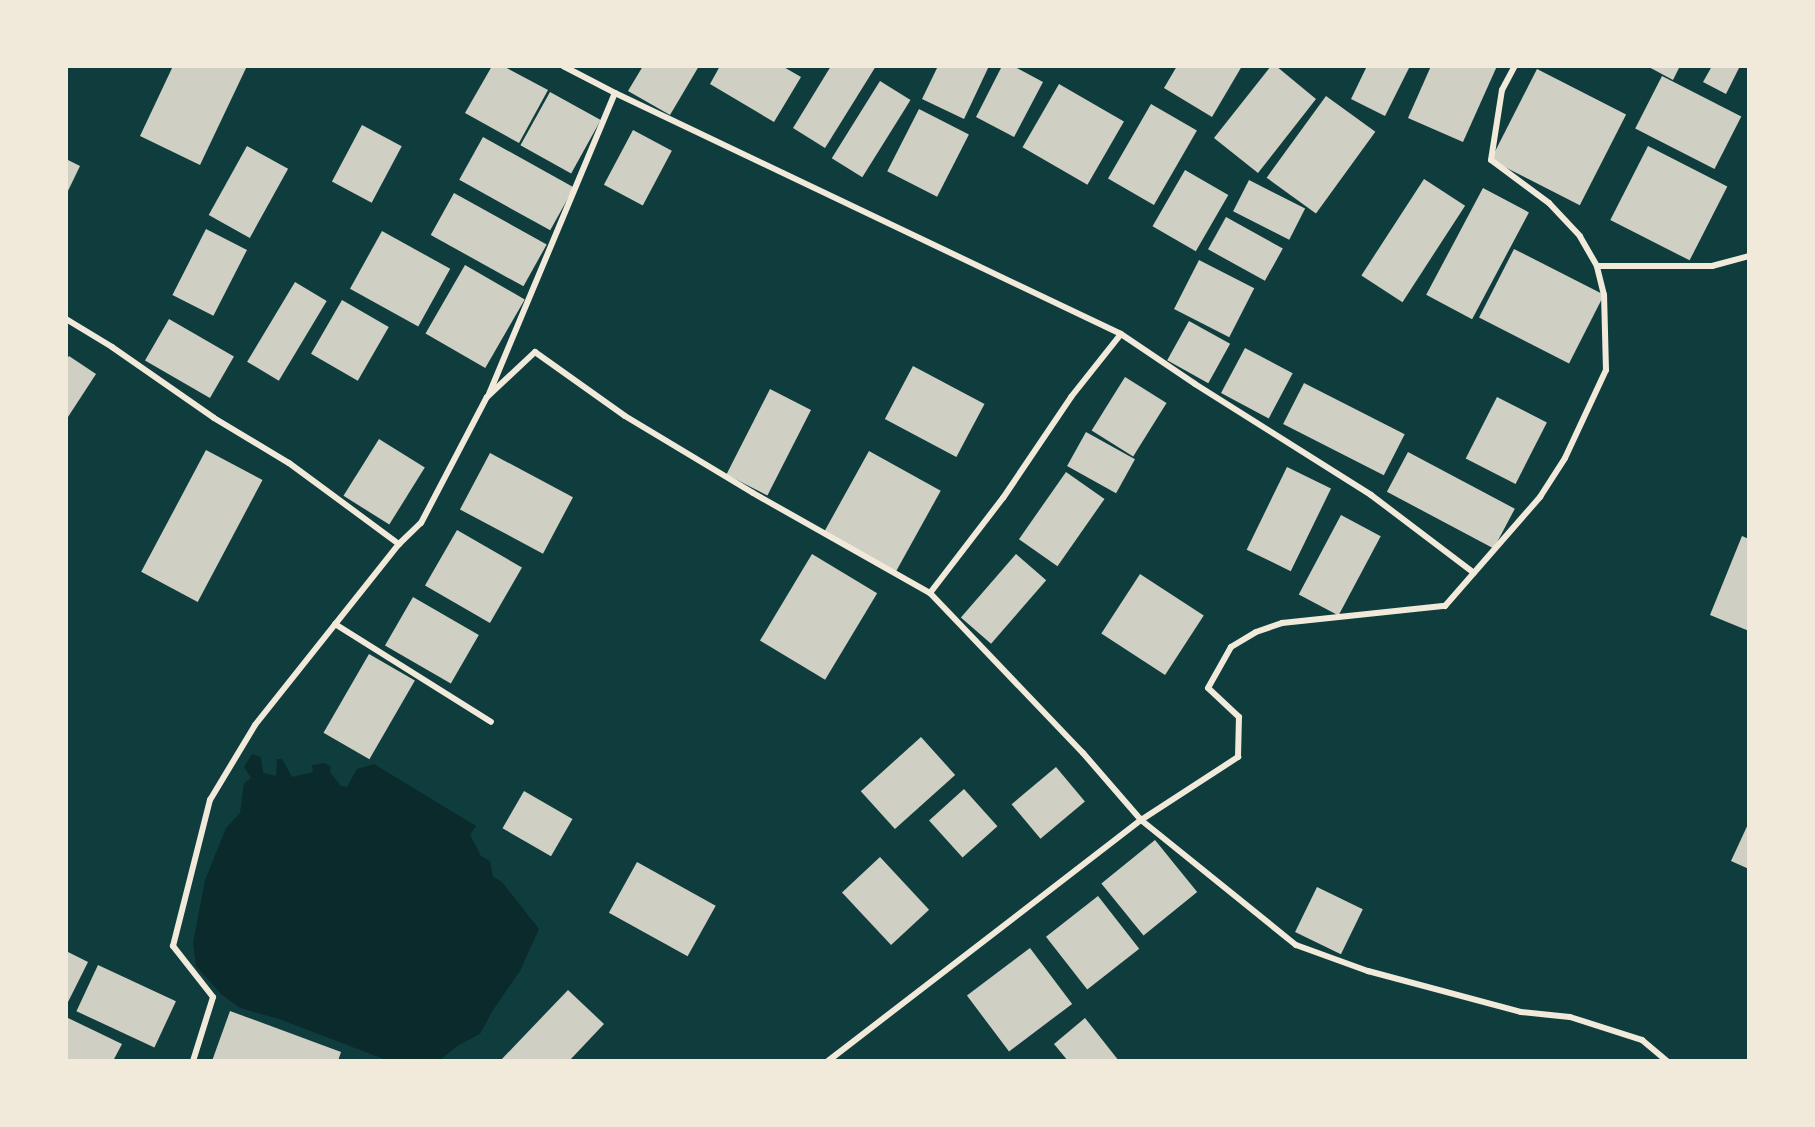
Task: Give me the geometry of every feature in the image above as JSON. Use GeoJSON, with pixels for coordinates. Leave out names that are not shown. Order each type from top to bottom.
{"type":"FeatureCollection","features":[{"type":"Feature","properties":{"kind":"street"},"geometry":{"type":"LineString","coordinates":[[563,66],[615,93],[1121,334],[1195,384],[1371,495],[1474,573]]}},
{"type":"Feature","properties":{"kind":"street"},"geometry":{"type":"LineString","coordinates":[[828,1061],[1141,820],[1238,757],[1239,717],[1208,688],[1231,647],[1256,632],[1282,623],[1445,606],[1540,497],[1565,458],[1606,370],[1604,295],[1597,266],[1580,236],[1549,203],[1491,160],[1503,90],[1515,66]]}},
{"type":"Feature","properties":{"kind":"street"},"geometry":{"type":"LineString","coordinates":[[193,1061],[213,997],[173,946],[210,800],[255,725],[399,544],[421,523],[488,397],[615,93]]}},
{"type":"Feature","properties":{"kind":"street"},"geometry":{"type":"LineString","coordinates":[[1597,266],[1712,266],[1749,256]]}},
{"type":"Feature","properties":{"kind":"street"},"geometry":{"type":"LineString","coordinates":[[66,319],[112,347],[214,418],[289,463],[399,544]]}},
{"type":"Feature","properties":{"kind":"street"},"geometry":{"type":"LineString","coordinates":[[930,593],[1003,498],[1071,397],[1121,334]]}},
{"type":"Feature","properties":{"kind":"street"},"geometry":{"type":"LineString","coordinates":[[488,397],[535,352],[625,416],[764,499],[930,593],[1083,753],[1141,820],[1296,945],[1368,972],[1521,1012],[1570,1017],[1642,1040],[1667,1061]]}},
{"type":"Feature","properties":{"kind":"street"},"geometry":{"type":"LineString","coordinates":[[335,624],[491,722]]}},
{"type":"Feature","properties":{"kind":"water"},"geometry":{"type":"Polygon","coordinates":[[[252,754],[261,757],[263,773],[276,776],[277,759],[282,759],[292,777],[313,772],[312,765],[325,763],[331,767],[330,772],[341,786],[347,787],[357,769],[374,764],[476,826],[470,835],[481,856],[490,861],[493,877],[502,882],[539,929],[520,971],[493,1010],[480,1034],[457,1046],[439,1061],[389,1061],[279,1019],[240,1008],[221,994],[196,966],[193,943],[205,880],[226,828],[240,813],[244,783],[251,778],[244,767],[252,754]]]}},
{"type":"Feature","properties":{"kind":"building"},"geometry":{"type":"Polygon","coordinates":[[[173,66],[247,66],[200,165],[140,136],[173,66]]]}},
{"type":"Feature","properties":{"kind":"building"},"geometry":{"type":"Polygon","coordinates":[[[492,66],[503,66],[548,90],[519,143],[465,113],[492,66]]]}},
{"type":"Feature","properties":{"kind":"building"},"geometry":{"type":"Polygon","coordinates":[[[643,66],[699,66],[670,115],[628,91],[643,66]]]}},
{"type":"Feature","properties":{"kind":"building"},"geometry":{"type":"Polygon","coordinates":[[[720,66],[782,66],[801,77],[774,122],[710,84],[720,66]]]}},
{"type":"Feature","properties":{"kind":"building"},"geometry":{"type":"Polygon","coordinates":[[[831,66],[876,66],[825,148],[793,128],[831,66]]]}},
{"type":"Feature","properties":{"kind":"building"},"geometry":{"type":"Polygon","coordinates":[[[938,66],[989,66],[964,119],[922,99],[938,66]]]}},
{"type":"Feature","properties":{"kind":"building"},"geometry":{"type":"Polygon","coordinates":[[[1002,66],[1013,66],[1043,82],[1014,137],[976,117],[1002,66]]]}},
{"type":"Feature","properties":{"kind":"building"},"geometry":{"type":"Polygon","coordinates":[[[1177,66],[1242,66],[1212,117],[1164,88],[1177,66]]]}},
{"type":"Feature","properties":{"kind":"building"},"geometry":{"type":"Polygon","coordinates":[[[1271,66],[1276,66],[1316,99],[1258,173],[1214,138],[1271,66]]]}},
{"type":"Feature","properties":{"kind":"building"},"geometry":{"type":"Polygon","coordinates":[[[1367,66],[1410,66],[1385,116],[1351,99],[1367,66]]]}},
{"type":"Feature","properties":{"kind":"building"},"geometry":{"type":"Polygon","coordinates":[[[1431,66],[1497,66],[1463,142],[1408,118],[1431,66]]]}},
{"type":"Feature","properties":{"kind":"building"},"geometry":{"type":"Polygon","coordinates":[[[1647,66],[1680,66],[1673,80],[1647,66]]]}},
{"type":"Feature","properties":{"kind":"building"},"geometry":{"type":"Polygon","coordinates":[[[1712,66],[1740,66],[1726,94],[1703,82],[1712,66]]]}},
{"type":"Feature","properties":{"kind":"building"},"geometry":{"type":"Polygon","coordinates":[[[1537,69],[1626,114],[1580,205],[1491,160],[1537,69]]]}},
{"type":"Feature","properties":{"kind":"building"},"geometry":{"type":"Polygon","coordinates":[[[1662,76],[1741,116],[1715,169],[1635,129],[1662,76]]]}},
{"type":"Feature","properties":{"kind":"building"},"geometry":{"type":"Polygon","coordinates":[[[880,81],[911,100],[862,177],[832,158],[880,81]]]}},
{"type":"Feature","properties":{"kind":"building"},"geometry":{"type":"Polygon","coordinates":[[[1059,84],[1124,122],[1087,185],[1022,147],[1059,84]]]}},
{"type":"Feature","properties":{"kind":"building"},"geometry":{"type":"Polygon","coordinates":[[[550,92],[601,120],[571,173],[520,145],[550,92]]]}},
{"type":"Feature","properties":{"kind":"building"},"geometry":{"type":"Polygon","coordinates":[[[1326,96],[1375,132],[1316,214],[1267,178],[1326,96]]]}},
{"type":"Feature","properties":{"kind":"building"},"geometry":{"type":"Polygon","coordinates":[[[1151,104],[1197,130],[1154,205],[1108,178],[1151,104]]]}},
{"type":"Feature","properties":{"kind":"building"},"geometry":{"type":"Polygon","coordinates":[[[919,109],[969,134],[937,197],[887,171],[919,109]]]}},
{"type":"Feature","properties":{"kind":"building"},"geometry":{"type":"Polygon","coordinates":[[[362,125],[402,146],[372,203],[332,182],[362,125]]]}},
{"type":"Feature","properties":{"kind":"building"},"geometry":{"type":"Polygon","coordinates":[[[633,130],[672,151],[643,205],[604,185],[633,130]]]}},
{"type":"Feature","properties":{"kind":"building"},"geometry":{"type":"Polygon","coordinates":[[[483,137],[574,187],[550,230],[459,180],[483,137]]]}},
{"type":"Feature","properties":{"kind":"building"},"geometry":{"type":"Polygon","coordinates":[[[247,146],[288,169],[250,238],[209,215],[247,146]]]}},
{"type":"Feature","properties":{"kind":"building"},"geometry":{"type":"Polygon","coordinates":[[[1648,146],[1727,186],[1690,260],[1610,220],[1648,146]]]}},
{"type":"Feature","properties":{"kind":"building"},"geometry":{"type":"Polygon","coordinates":[[[66,159],[80,166],[66,195],[66,159]]]}},
{"type":"Feature","properties":{"kind":"building"},"geometry":{"type":"Polygon","coordinates":[[[1185,170],[1228,195],[1196,251],[1152,226],[1185,170]]]}},
{"type":"Feature","properties":{"kind":"building"},"geometry":{"type":"Polygon","coordinates":[[[1424,179],[1465,206],[1402,302],[1361,275],[1424,179]]]}},
{"type":"Feature","properties":{"kind":"building"},"geometry":{"type":"Polygon","coordinates":[[[1249,180],[1305,209],[1289,240],[1233,211],[1249,180]]]}},
{"type":"Feature","properties":{"kind":"building"},"geometry":{"type":"Polygon","coordinates":[[[1483,188],[1529,212],[1472,319],[1426,295],[1483,188]]]}},
{"type":"Feature","properties":{"kind":"building"},"geometry":{"type":"Polygon","coordinates":[[[454,193],[547,244],[523,286],[431,235],[454,193]]]}},
{"type":"Feature","properties":{"kind":"building"},"geometry":{"type":"Polygon","coordinates":[[[1226,217],[1283,249],[1265,281],[1208,249],[1226,217]]]}},
{"type":"Feature","properties":{"kind":"building"},"geometry":{"type":"Polygon","coordinates":[[[206,229],[247,250],[213,316],[172,295],[206,229]]]}},
{"type":"Feature","properties":{"kind":"building"},"geometry":{"type":"Polygon","coordinates":[[[382,231],[450,269],[418,327],[350,289],[382,231]]]}},
{"type":"Feature","properties":{"kind":"building"},"geometry":{"type":"Polygon","coordinates":[[[1514,249],[1604,295],[1569,363],[1479,318],[1514,249]]]}},
{"type":"Feature","properties":{"kind":"building"},"geometry":{"type":"Polygon","coordinates":[[[1199,260],[1254,288],[1229,337],[1174,309],[1199,260]]]}},
{"type":"Feature","properties":{"kind":"building"},"geometry":{"type":"Polygon","coordinates":[[[465,265],[525,300],[485,368],[426,333],[465,265]]]}},
{"type":"Feature","properties":{"kind":"building"},"geometry":{"type":"Polygon","coordinates":[[[295,282],[327,301],[279,381],[247,362],[295,282]]]}},
{"type":"Feature","properties":{"kind":"building"},"geometry":{"type":"Polygon","coordinates":[[[342,300],[389,327],[358,381],[311,354],[342,300]]]}},
{"type":"Feature","properties":{"kind":"building"},"geometry":{"type":"Polygon","coordinates":[[[169,319],[234,356],[210,398],[145,361],[169,319]]]}},
{"type":"Feature","properties":{"kind":"building"},"geometry":{"type":"Polygon","coordinates":[[[1189,321],[1230,344],[1208,383],[1167,360],[1189,321]]]}},
{"type":"Feature","properties":{"kind":"building"},"geometry":{"type":"Polygon","coordinates":[[[1245,348],[1293,373],[1269,418],[1221,393],[1245,348]]]}},
{"type":"Feature","properties":{"kind":"building"},"geometry":{"type":"Polygon","coordinates":[[[69,356],[96,374],[66,420],[66,360],[69,356]]]}},
{"type":"Feature","properties":{"kind":"building"},"geometry":{"type":"Polygon","coordinates":[[[913,366],[985,404],[956,457],[885,419],[913,366]]]}},
{"type":"Feature","properties":{"kind":"building"},"geometry":{"type":"Polygon","coordinates":[[[1125,377],[1167,403],[1133,456],[1092,430],[1125,377]]]}},
{"type":"Feature","properties":{"kind":"building"},"geometry":{"type":"Polygon","coordinates":[[[1304,383],[1405,434],[1384,475],[1283,424],[1304,383]]]}},
{"type":"Feature","properties":{"kind":"building"},"geometry":{"type":"Polygon","coordinates":[[[770,389],[811,410],[767,495],[726,475],[770,389]]]}},
{"type":"Feature","properties":{"kind":"building"},"geometry":{"type":"Polygon","coordinates":[[[1497,397],[1547,422],[1516,484],[1466,458],[1497,397]]]}},
{"type":"Feature","properties":{"kind":"building"},"geometry":{"type":"Polygon","coordinates":[[[1086,432],[1135,459],[1116,493],[1067,466],[1086,432]]]}},
{"type":"Feature","properties":{"kind":"building"},"geometry":{"type":"Polygon","coordinates":[[[379,439],[425,468],[389,524],[343,496],[379,439]]]}},
{"type":"Feature","properties":{"kind":"building"},"geometry":{"type":"Polygon","coordinates":[[[206,450],[263,480],[198,602],[141,572],[206,450]]]}},
{"type":"Feature","properties":{"kind":"building"},"geometry":{"type":"Polygon","coordinates":[[[869,451],[941,491],[896,571],[824,531],[869,451]]]}},
{"type":"Feature","properties":{"kind":"building"},"geometry":{"type":"Polygon","coordinates":[[[1408,452],[1515,509],[1494,549],[1387,492],[1408,452]]]}},
{"type":"Feature","properties":{"kind":"building"},"geometry":{"type":"Polygon","coordinates":[[[490,453],[573,497],[543,554],[460,510],[490,453]]]}},
{"type":"Feature","properties":{"kind":"building"},"geometry":{"type":"Polygon","coordinates":[[[1287,467],[1331,488],[1291,571],[1247,550],[1287,467]]]}},
{"type":"Feature","properties":{"kind":"building"},"geometry":{"type":"Polygon","coordinates":[[[1066,472],[1105,499],[1057,566],[1019,539],[1066,472]]]}},
{"type":"Feature","properties":{"kind":"building"},"geometry":{"type":"Polygon","coordinates":[[[1341,515],[1381,536],[1338,616],[1299,594],[1341,515]]]}},
{"type":"Feature","properties":{"kind":"building"},"geometry":{"type":"Polygon","coordinates":[[[457,530],[522,568],[490,623],[425,585],[457,530]]]}},
{"type":"Feature","properties":{"kind":"building"},"geometry":{"type":"Polygon","coordinates":[[[1742,536],[1749,539],[1749,631],[1710,615],[1742,536]]]}},
{"type":"Feature","properties":{"kind":"building"},"geometry":{"type":"Polygon","coordinates":[[[812,554],[877,593],[825,680],[760,641],[812,554]]]}},
{"type":"Feature","properties":{"kind":"building"},"geometry":{"type":"Polygon","coordinates":[[[1016,554],[1046,580],[991,644],[961,617],[1016,554]]]}},
{"type":"Feature","properties":{"kind":"building"},"geometry":{"type":"Polygon","coordinates":[[[1140,574],[1204,615],[1165,675],[1101,634],[1140,574]]]}},
{"type":"Feature","properties":{"kind":"building"},"geometry":{"type":"Polygon","coordinates":[[[413,597],[479,635],[451,683],[385,645],[413,597]]]}},
{"type":"Feature","properties":{"kind":"building"},"geometry":{"type":"Polygon","coordinates":[[[369,654],[415,680],[369,759],[324,733],[369,654]]]}},
{"type":"Feature","properties":{"kind":"building"},"geometry":{"type":"Polygon","coordinates":[[[921,737],[955,775],[895,829],[861,791],[921,737]]]}},
{"type":"Feature","properties":{"kind":"building"},"geometry":{"type":"Polygon","coordinates":[[[1056,767],[1085,801],[1040,839],[1012,804],[1056,767]]]}},
{"type":"Feature","properties":{"kind":"building"},"geometry":{"type":"Polygon","coordinates":[[[964,789],[997,826],[963,858],[929,820],[964,789]]]}},
{"type":"Feature","properties":{"kind":"building"},"geometry":{"type":"Polygon","coordinates":[[[524,791],[572,819],[551,856],[502,828],[524,791]]]}},
{"type":"Feature","properties":{"kind":"building"},"geometry":{"type":"Polygon","coordinates":[[[1749,822],[1749,869],[1731,861],[1749,822]]]}},
{"type":"Feature","properties":{"kind":"building"},"geometry":{"type":"Polygon","coordinates":[[[1155,840],[1197,892],[1144,935],[1101,883],[1155,840]]]}},
{"type":"Feature","properties":{"kind":"building"},"geometry":{"type":"Polygon","coordinates":[[[880,857],[929,910],[891,945],[842,892],[880,857]]]}},
{"type":"Feature","properties":{"kind":"building"},"geometry":{"type":"Polygon","coordinates":[[[637,862],[716,906],[688,956],[609,913],[637,862]]]}},
{"type":"Feature","properties":{"kind":"building"},"geometry":{"type":"Polygon","coordinates":[[[1317,887],[1363,909],[1341,954],[1295,932],[1317,887]]]}},
{"type":"Feature","properties":{"kind":"building"},"geometry":{"type":"Polygon","coordinates":[[[1098,896],[1139,949],[1087,989],[1046,937],[1098,896]]]}},
{"type":"Feature","properties":{"kind":"building"},"geometry":{"type":"Polygon","coordinates":[[[1030,948],[1072,1004],[1009,1051],[967,996],[1030,948]]]}},
{"type":"Feature","properties":{"kind":"building"},"geometry":{"type":"Polygon","coordinates":[[[66,951],[88,962],[66,1006],[66,951]]]}},
{"type":"Feature","properties":{"kind":"building"},"geometry":{"type":"Polygon","coordinates":[[[98,965],[176,1001],[154,1048],[76,1011],[98,965]]]}},
{"type":"Feature","properties":{"kind":"building"},"geometry":{"type":"Polygon","coordinates":[[[568,990],[604,1024],[569,1061],[500,1061],[568,990]]]}},
{"type":"Feature","properties":{"kind":"building"},"geometry":{"type":"Polygon","coordinates":[[[230,1011],[341,1052],[338,1061],[212,1061],[230,1011]]]}},
{"type":"Feature","properties":{"kind":"building"},"geometry":{"type":"Polygon","coordinates":[[[66,1017],[122,1044],[113,1061],[66,1061],[66,1017]]]}},
{"type":"Feature","properties":{"kind":"building"},"geometry":{"type":"Polygon","coordinates":[[[1085,1018],[1119,1061],[1068,1061],[1054,1044],[1085,1018]]]}}]}
